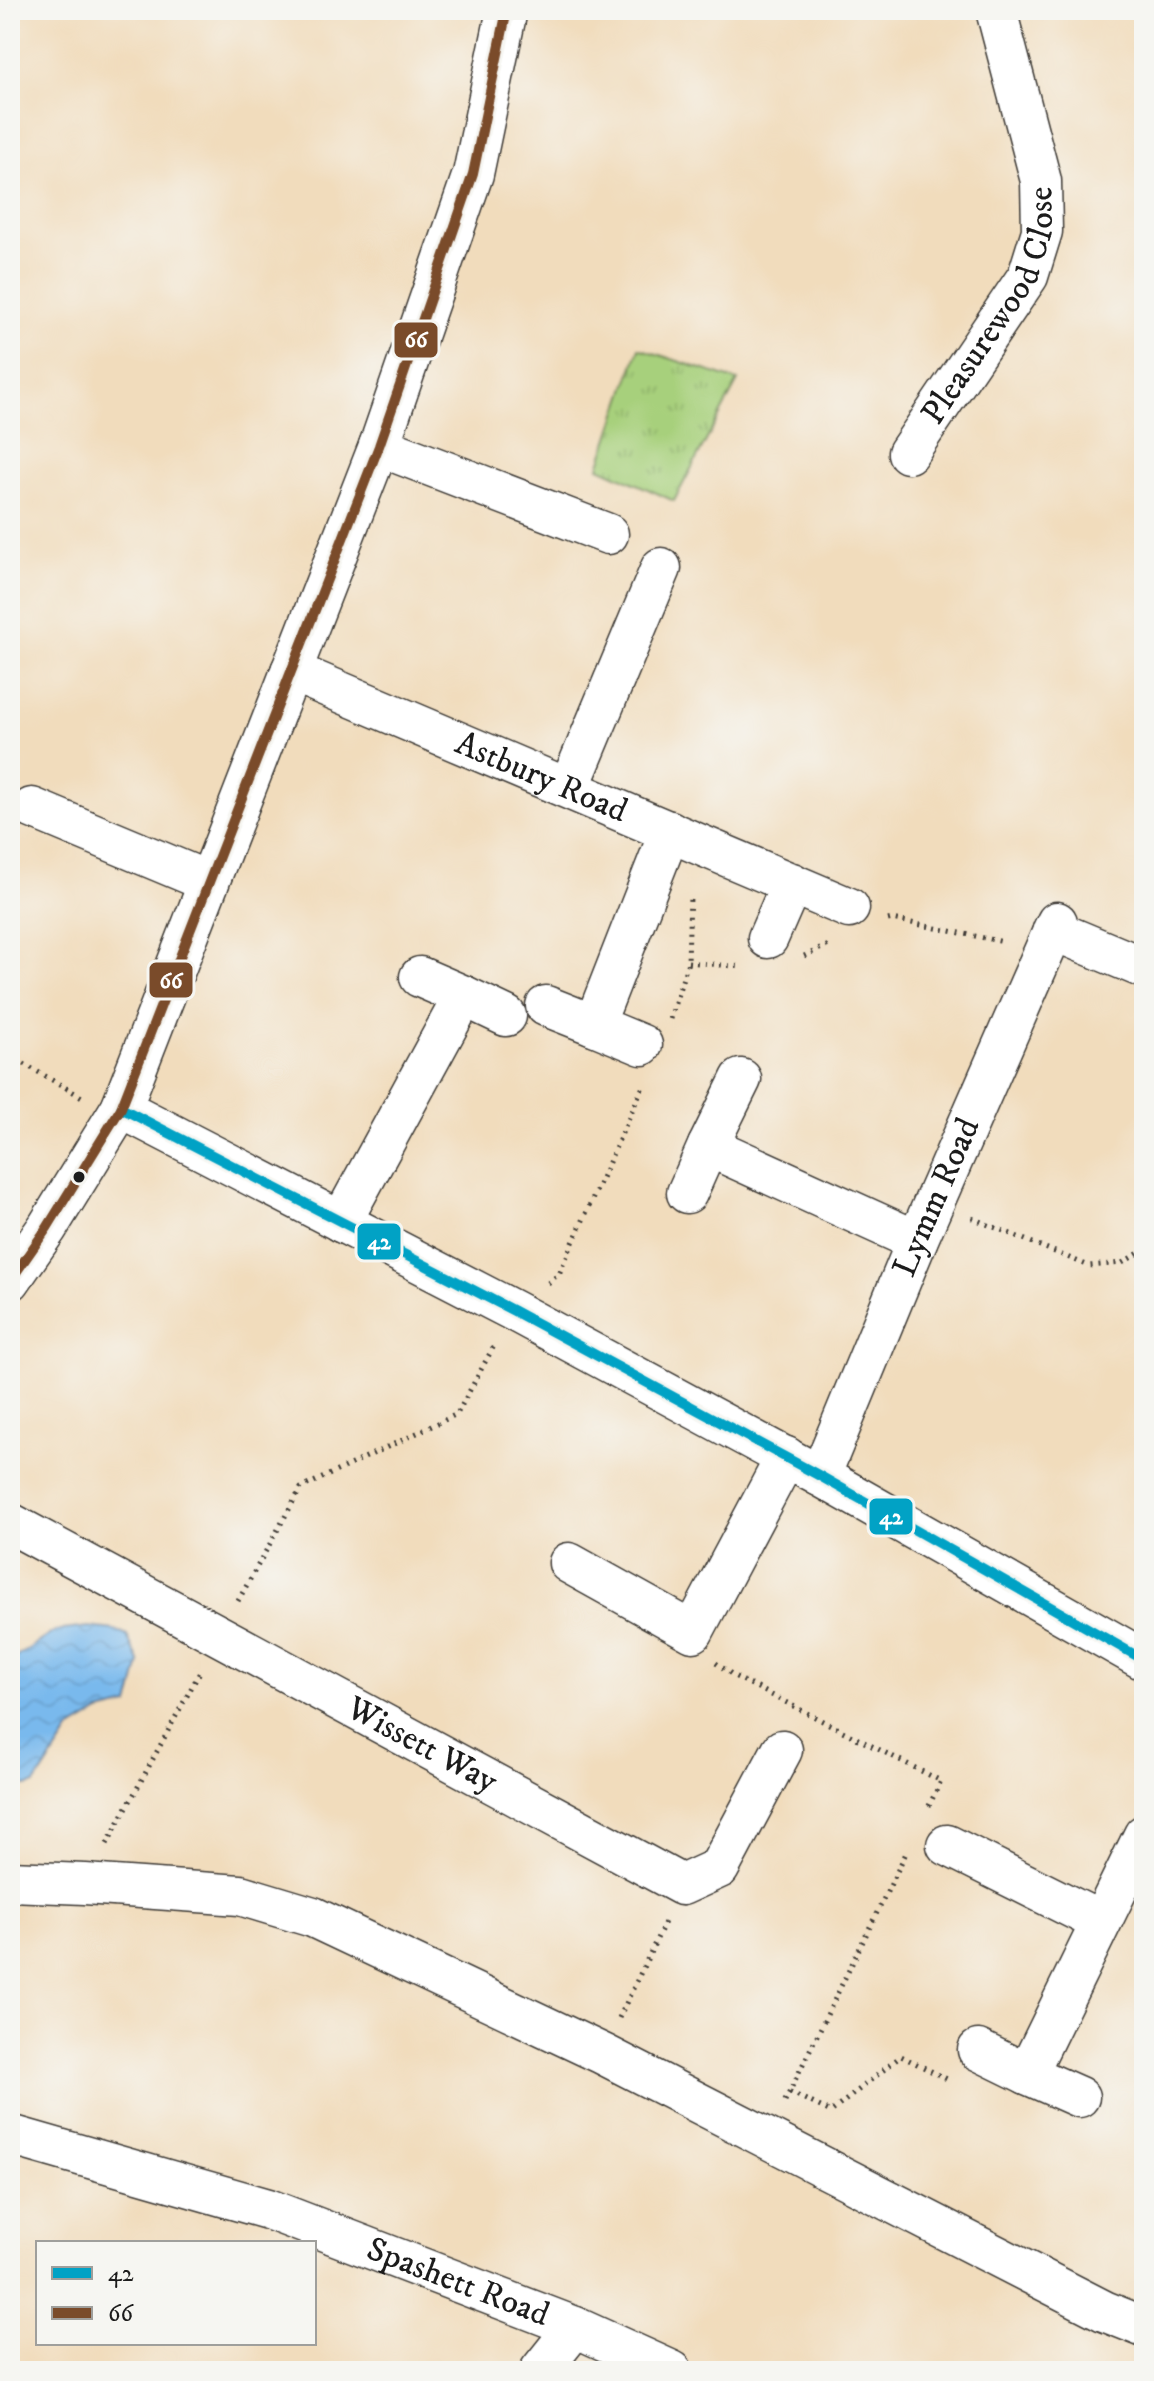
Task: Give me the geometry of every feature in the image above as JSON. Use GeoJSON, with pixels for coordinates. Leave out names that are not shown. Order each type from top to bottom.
{"type":"FeatureCollection","features":[{"type":"Feature","properties":{"kind":"street"},"geometry":{"type":"LineString","coordinates":[[10,1281],[47,1228],[118,1112],[209,882],[379,446],[473,174],[507,10]]}},
{"type":"Feature","properties":{"kind":"street","name":"Pleasurewood Close"},"geometry":{"type":"LineString","coordinates":[[908,453],[1028,276],[1042,231],[1041,181],[996,10]]}},
{"type":"Feature","properties":{"kind":"street"},"geometry":{"type":"LineString","coordinates":[[379,446],[608,534]]}},
{"type":"Feature","properties":{"kind":"street"},"geometry":{"type":"LineString","coordinates":[[569,788],[661,568]]}},
{"type":"Feature","properties":{"kind":"street","name":"Astbury Road"},"geometry":{"type":"LineString","coordinates":[[291,671],[849,908]]}},
{"type":"Feature","properties":{"kind":"street"},"geometry":{"type":"LineString","coordinates":[[32,808],[209,882]]}},
{"type":"Feature","properties":{"kind":"street"},"geometry":{"type":"LineString","coordinates":[[594,1025],[681,835]]}},
{"type":"Feature","properties":{"kind":"street"},"geometry":{"type":"LineString","coordinates":[[768,938],[792,883]]}},
{"type":"Feature","properties":{"kind":"street","name":"Lymm Road"},"geometry":{"type":"LineString","coordinates":[[693,1632],[803,1467],[917,1241],[1055,926],[1144,968]]}},
{"type":"Feature","properties":{"kind":"street"},"geometry":{"type":"LineString","coordinates":[[420,977],[506,1016]]}},
{"type":"Feature","properties":{"kind":"street"},"geometry":{"type":"LineString","coordinates":[[341,1222],[464,996]]}},
{"type":"Feature","properties":{"kind":"street"},"geometry":{"type":"LineString","coordinates":[[546,1006],[653,1048]]}},
{"type":"Feature","properties":{"kind":"street"},"geometry":{"type":"LineString","coordinates":[[687,1193],[741,1079]]}},
{"type":"Feature","properties":{"kind":"street"},"geometry":{"type":"LineString","coordinates":[[118,1112],[514,1311],[803,1467],[1144,1660]]}},
{"type":"Feature","properties":{"kind":"street"},"geometry":{"type":"LineString","coordinates":[[708,1146],[917,1241]]}},
{"type":"Feature","properties":{"kind":"street","name":"Wissett Way"},"geometry":{"type":"LineString","coordinates":[[10,1523],[682,1885]]}},
{"type":"Feature","properties":{"kind":"street"},"geometry":{"type":"LineString","coordinates":[[569,1563],[693,1632]]}},
{"type":"Feature","properties":{"kind":"street"},"geometry":{"type":"LineString","coordinates":[[682,1885],[719,1868],[782,1750]]}},
{"type":"Feature","properties":{"kind":"street"},"geometry":{"type":"LineString","coordinates":[[927,1835],[1101,1922]]}},
{"type":"Feature","properties":{"kind":"street"},"geometry":{"type":"LineString","coordinates":[[1027,2074],[1144,1835]]}},
{"type":"Feature","properties":{"kind":"street"},"geometry":{"type":"LineString","coordinates":[[10,1881],[240,1895],[313,1917],[603,2054],[1104,2311],[1144,2327]]}},
{"type":"Feature","properties":{"kind":"street"},"geometry":{"type":"LineString","coordinates":[[978,2050],[1079,2097]]}},
{"type":"Feature","properties":{"kind":"street","name":"Spashett Road"},"geometry":{"type":"LineString","coordinates":[[10,2135],[268,2209],[575,2327],[672,2371]]}},
{"type":"Feature","properties":{"kind":"street"},"geometry":{"type":"LineString","coordinates":[[540,2371],[575,2327]]}},
{"type":"Feature","properties":{"kind":"path"},"geometry":{"type":"LineString","coordinates":[[85,1884],[301,1488],[457,1414],[514,1311],[559,1274],[688,962],[681,835]]}},
{"type":"Feature","properties":{"kind":"path"},"geometry":{"type":"LineString","coordinates":[[10,1056],[118,1112]]}},
{"type":"Feature","properties":{"kind":"path"},"geometry":{"type":"LineString","coordinates":[[934,1203],[1089,1266],[1122,1263],[1144,1250]]}},
{"type":"Feature","properties":{"kind":"path"},"geometry":{"type":"LineString","coordinates":[[693,1632],[699,1650],[734,1676],[941,1781],[927,1835],[767,2138]]}},
{"type":"Feature","properties":{"kind":"path"},"geometry":{"type":"LineString","coordinates":[[603,2054],[682,1885]]}},
{"type":"Feature","properties":{"kind":"path"},"geometry":{"type":"LineString","coordinates":[[790,2092],[831,2112],[901,2056],[949,2080],[978,2050]]}},
{"type":"Feature","properties":{"kind":"green space"},"geometry":{"type":"Polygon","coordinates":[[[639,348],[738,381],[674,501],[599,467],[639,348]]]}},
{"type":"Feature","properties":{"kind":"water"},"geometry":{"type":"Polygon","coordinates":[[[88,1627],[115,1630],[127,1636],[140,1663],[129,1705],[100,1712],[70,1730],[35,1784],[10,1789],[10,1661],[55,1631],[88,1627]]]}},
{"type":"Feature","properties":{"kind":"transit line","name":"66"},"geometry":{"type":"LineString","coordinates":[[10,1281],[47,1228],[121,1108],[379,446],[473,174],[507,10]]}},
{"type":"Feature","properties":{"kind":"transit line","name":"42"},"geometry":{"type":"LineString","coordinates":[[121,1108],[514,1311],[820,1476],[1144,1660]]}}]}
